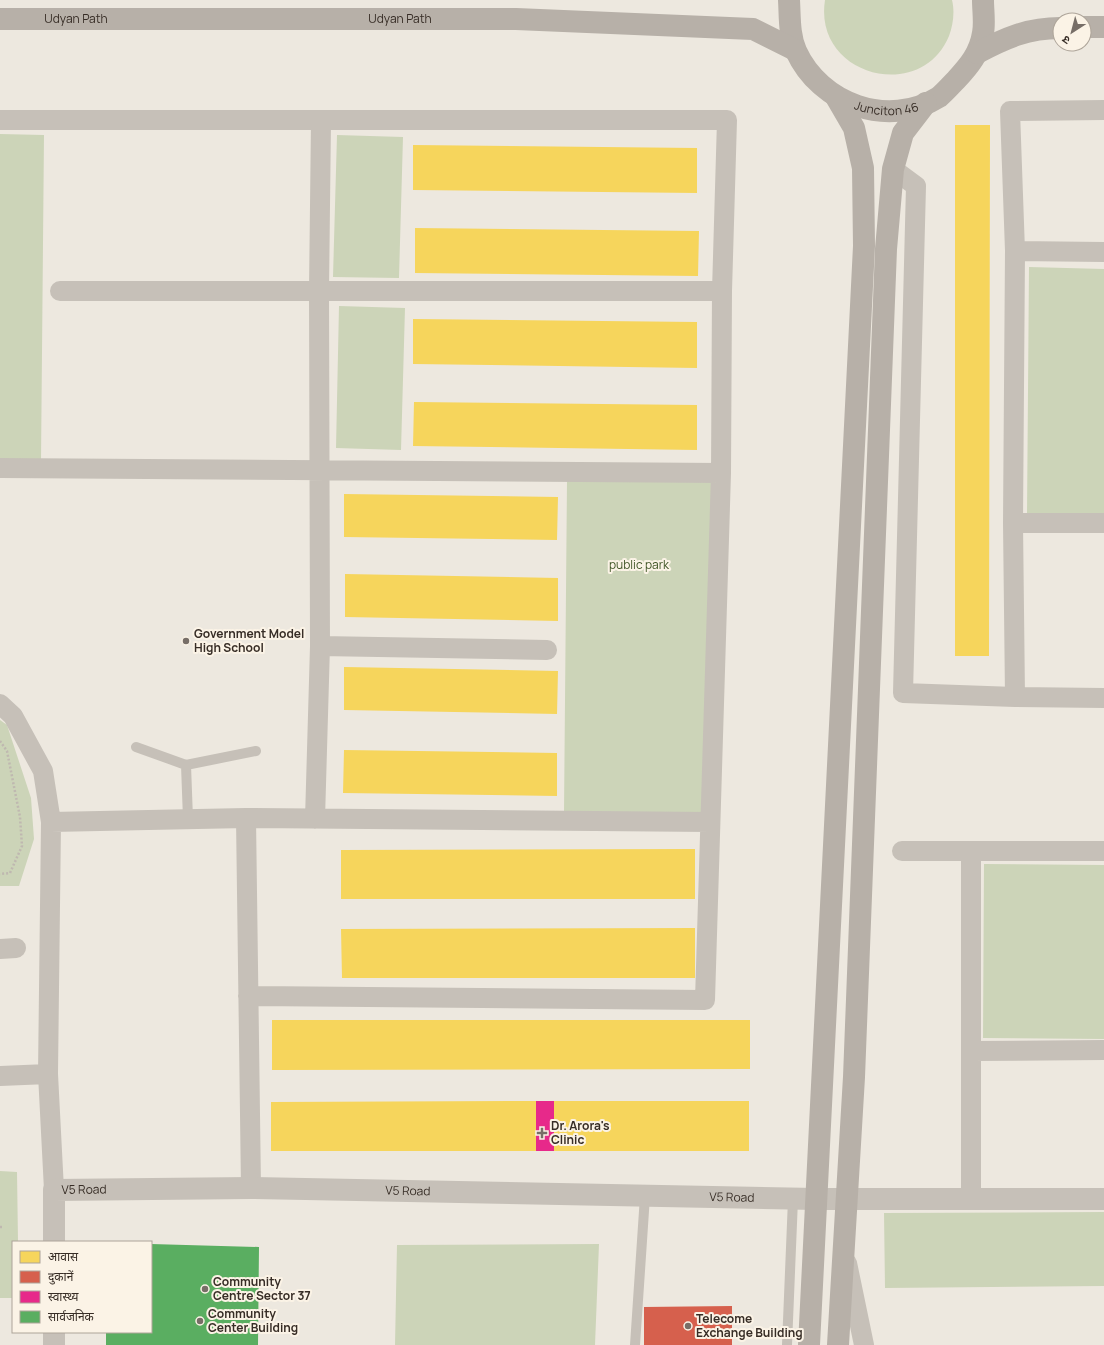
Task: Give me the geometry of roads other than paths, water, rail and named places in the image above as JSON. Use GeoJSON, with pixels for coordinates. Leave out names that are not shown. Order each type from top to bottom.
{"type":"FeatureCollection","features":[{"type":"Feature","properties":{"kind":"main road","name":"Junciton 46"},"geometry":{"type":"LineString","coordinates":[[789,0],[790,34],[795,50],[808,72],[820,86],[836,97],[851,104],[875,111],[903,110],[926,103],[940,96],[971,65],[977,53],[983,33],[982,0]]}},
{"type":"Feature","properties":{"kind":"main road","name":"Udyan Path"},"geometry":{"type":"LineString","coordinates":[[0,19],[516,19],[753,29],[795,50]]}},
{"type":"Feature","properties":{"kind":"main road"},"geometry":{"type":"LineString","coordinates":[[1092,27],[1104,27]]}},
{"type":"Feature","properties":{"kind":"main road"},"geometry":{"type":"LineString","coordinates":[[977,53],[1008,37],[1040,28],[1052,28]]}},
{"type":"Feature","properties":{"kind":"main road"},"geometry":{"type":"LineString","coordinates":[[809,1345],[864,246],[863,168],[854,128],[836,97]]}},
{"type":"Feature","properties":{"kind":"main road"},"geometry":{"type":"LineString","coordinates":[[838,1345],[854,1078],[886,257],[893,169],[903,133],[926,103]]}},
{"type":"Feature","properties":{"kind":"street"},"geometry":{"type":"LineString","coordinates":[[1015,697],[1013,524],[1015,251],[1010,111],[1104,110]]}},
{"type":"Feature","properties":{"kind":"street"},"geometry":{"type":"LineString","coordinates":[[0,120],[727,120],[722,291],[721,473],[705,1000],[248,996]]}},
{"type":"Feature","properties":{"kind":"street"},"geometry":{"type":"LineString","coordinates":[[315,819],[320,646],[320,120]]}},
{"type":"Feature","properties":{"kind":"street"},"geometry":{"type":"LineString","coordinates":[[893,169],[916,186],[903,693],[1015,697],[1104,698]]}},
{"type":"Feature","properties":{"kind":"street"},"geometry":{"type":"LineString","coordinates":[[1015,251],[1104,252]]}},
{"type":"Feature","properties":{"kind":"street"},"geometry":{"type":"LineString","coordinates":[[60,291],[722,291]]}},
{"type":"Feature","properties":{"kind":"street"},"geometry":{"type":"LineString","coordinates":[[0,468],[721,473]]}},
{"type":"Feature","properties":{"kind":"street"},"geometry":{"type":"LineString","coordinates":[[1013,524],[1104,523]]}},
{"type":"Feature","properties":{"kind":"street"},"geometry":{"type":"LineString","coordinates":[[320,646],[547,650]]}},
{"type":"Feature","properties":{"kind":"street"},"geometry":{"type":"LineString","coordinates":[[0,704],[14,716],[43,771],[51,822],[48,1074],[54,1190]]}},
{"type":"Feature","properties":{"kind":"street"},"geometry":{"type":"LineString","coordinates":[[51,822],[246,818],[710,822]]}},
{"type":"Feature","properties":{"kind":"street"},"geometry":{"type":"LineString","coordinates":[[246,818],[251,1188]]}},
{"type":"Feature","properties":{"kind":"street"},"geometry":{"type":"LineString","coordinates":[[902,851],[1104,850]]}},
{"type":"Feature","properties":{"kind":"street"},"geometry":{"type":"LineString","coordinates":[[971,851],[971,1199]]}},
{"type":"Feature","properties":{"kind":"street"},"geometry":{"type":"LineString","coordinates":[[971,1051],[1104,1050]]}},
{"type":"Feature","properties":{"kind":"street"},"geometry":{"type":"LineString","coordinates":[[0,1076],[48,1074]]}},
{"type":"Feature","properties":{"kind":"street","name":"V5 Road"},"geometry":{"type":"LineString","coordinates":[[54,1241],[54,1190],[251,1188],[793,1199],[1104,1199]]}},
{"type":"Feature","properties":{"kind":"street"},"geometry":{"type":"LineString","coordinates":[[843,1248],[864,1345]]}},
{"type":"Feature","properties":{"kind":"street"},"geometry":{"type":"LineString","coordinates":[[54,1333],[54,1345]]}},
{"type":"Feature","properties":{"kind":"lane"},"geometry":{"type":"LineString","coordinates":[[136,747],[186,765],[256,751]]}},
{"type":"Feature","properties":{"kind":"lane"},"geometry":{"type":"LineString","coordinates":[[186,765],[188,819]]}},
{"type":"Feature","properties":{"kind":"lane"},"geometry":{"type":"LineString","coordinates":[[635,1345],[645,1196]]}},
{"type":"Feature","properties":{"kind":"lane"},"geometry":{"type":"LineString","coordinates":[[787,1345],[793,1199]]}},
{"type":"Feature","properties":{"kind":"place","name":"Government Model High School"},"geometry":{"type":"Point","coordinates":[186,641]}},
{"type":"Feature","properties":{"kind":"place","name":"Dr. Arora's Clinic"},"geometry":{"type":"Point","coordinates":[542,1133]}},
{"type":"Feature","properties":{"kind":"place","name":"Community Centre Sector 37"},"geometry":{"type":"Point","coordinates":[205,1289]}},
{"type":"Feature","properties":{"kind":"place","name":"Community Center Building"},"geometry":{"type":"Point","coordinates":[200,1321]}},
{"type":"Feature","properties":{"kind":"place","name":"Telecome Exchange Building"},"geometry":{"type":"Point","coordinates":[688,1326]}},
{"type":"Feature","properties":{"kind":"park label","name":"public park"},"geometry":{"type":"Point","coordinates":[639,565]}}]}
